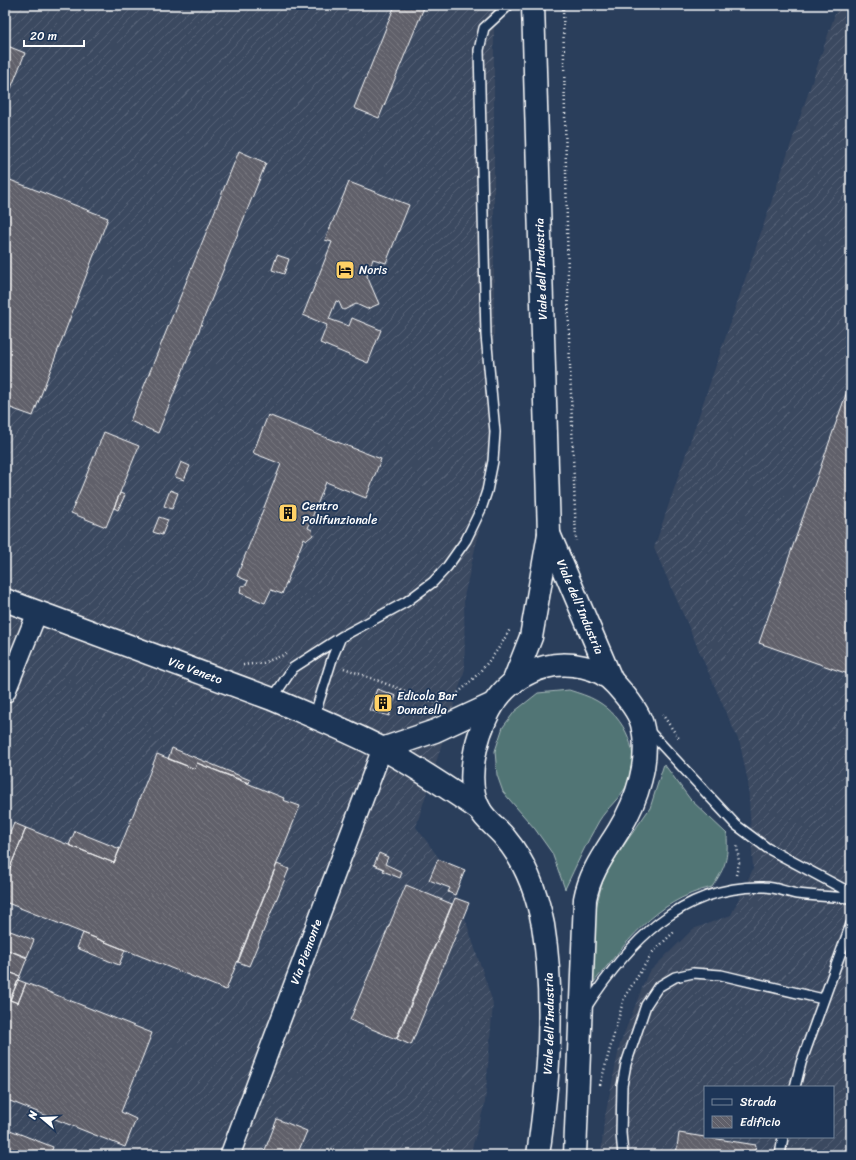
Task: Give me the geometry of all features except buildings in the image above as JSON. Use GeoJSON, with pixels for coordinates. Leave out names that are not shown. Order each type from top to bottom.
{"type":"FeatureCollection","features":[{"type":"Feature","properties":{"kind":"main road","name":"Viale dell'Industria"},"geometry":{"type":"LineString","coordinates":[[513,683],[531,637],[549,534],[533,5]]}},
{"type":"Feature","properties":{"kind":"main road","name":"Viale dell'Industria"},"geometry":{"type":"LineString","coordinates":[[549,534],[611,679],[628,700],[642,723],[643,765],[639,788],[630,811],[598,862],[588,887],[584,911],[575,1155]]}},
{"type":"Feature","properties":{"kind":"main road","name":"Via Veneto"},"geometry":{"type":"LineString","coordinates":[[5,600],[272,699],[314,717],[382,749],[433,778],[480,810]]}},
{"type":"Feature","properties":{"kind":"main road","name":"Viale dell'Industria"},"geometry":{"type":"LineString","coordinates":[[538,1155],[545,1091],[549,1023],[549,979],[543,926],[534,890],[521,860],[506,839],[480,810],[473,783],[474,759],[480,733],[493,704],[513,683],[540,668],[561,664],[582,667],[611,679]]}},
{"type":"Feature","properties":{"kind":"main road"},"geometry":{"type":"LineString","coordinates":[[382,749],[436,731],[493,704]]}},
{"type":"Feature","properties":{"kind":"street"},"geometry":{"type":"LineString","coordinates":[[5,693],[37,613]]}},
{"type":"Feature","properties":{"kind":"street","name":"Via Piemonte"},"geometry":{"type":"LineString","coordinates":[[230,1155],[382,749]]}},
{"type":"Feature","properties":{"kind":"lane"},"geometry":{"type":"LineString","coordinates":[[272,699],[293,668],[341,637],[406,602],[425,589],[447,568],[473,527],[487,491],[494,448],[495,416],[488,362],[479,50],[484,28],[509,5]]}},
{"type":"Feature","properties":{"kind":"lane"},"geometry":{"type":"LineString","coordinates":[[314,717],[333,656],[341,637]]}},
{"type":"Feature","properties":{"kind":"lane","name":"Viale dell'Industria"},"geometry":{"type":"LineString","coordinates":[[642,723],[736,825],[767,848],[851,893]]}},
{"type":"Feature","properties":{"kind":"lane"},"geometry":{"type":"LineString","coordinates":[[580,1017],[602,982],[630,949],[662,919],[698,898],[732,890],[765,887],[802,894],[851,898]]}},
{"type":"Feature","properties":{"kind":"lane"},"geometry":{"type":"LineString","coordinates":[[795,1086],[800,1063],[851,924]]}},
{"type":"Feature","properties":{"kind":"lane"},"geometry":{"type":"LineString","coordinates":[[623,1155],[621,1133],[622,1086],[626,1064],[646,1005],[658,987],[675,977],[693,973],[721,975],[823,999]]}},
{"type":"Feature","properties":{"kind":"lane"},"geometry":{"type":"LineString","coordinates":[[780,1155],[783,1138]]}},
{"type":"Feature","properties":{"kind":"path"},"geometry":{"type":"LineString","coordinates":[[563,5],[569,328],[576,543]]}},
{"type":"Feature","properties":{"kind":"path"},"geometry":{"type":"LineString","coordinates":[[661,713],[683,744]]}},
{"type":"Feature","properties":{"kind":"path"},"geometry":{"type":"LineString","coordinates":[[732,890],[739,863],[736,825]]}},
{"type":"Feature","properties":{"kind":"path"},"geometry":{"type":"LineString","coordinates":[[600,1087],[624,998],[653,952],[676,931]]}},
{"type":"Feature","properties":{"kind":"shaded area"},"geometry":{"type":"Polygon","coordinates":[[[5,5],[494,5],[494,364],[490,483],[464,597],[465,669],[416,827],[450,873],[493,1003],[485,1103],[470,1155],[5,1155],[5,5]]]}},
{"type":"Feature","properties":{"kind":"shaded area"},"geometry":{"type":"Polygon","coordinates":[[[838,5],[851,5],[851,1155],[601,1155],[604,1121],[620,1044],[648,973],[693,929],[731,915],[753,869],[748,782],[740,744],[654,548],[838,5]]]}},
{"type":"Feature","properties":{"kind":"green space"},"geometry":{"type":"Polygon","coordinates":[[[569,690],[597,701],[616,717],[628,738],[632,749],[633,761],[627,785],[599,821],[585,846],[565,889],[552,853],[535,829],[503,792],[497,775],[495,751],[503,727],[515,711],[538,693],[569,690]]]}},
{"type":"Feature","properties":{"kind":"green space"},"geometry":{"type":"Polygon","coordinates":[[[664,764],[690,799],[727,834],[727,850],[723,868],[712,887],[673,902],[642,926],[589,988],[592,923],[605,872],[650,808],[664,764]]]}},
{"type":"Feature","properties":{"kind":"place","name":"Noris"},"geometry":{"type":"Point","coordinates":[345,270]}},
{"type":"Feature","properties":{"kind":"place","name":"Centro Polifunzionale"},"geometry":{"type":"Point","coordinates":[288,513]}},
{"type":"Feature","properties":{"kind":"place","name":"Edicola Bar Donatella"},"geometry":{"type":"Point","coordinates":[383,703]}}]}
